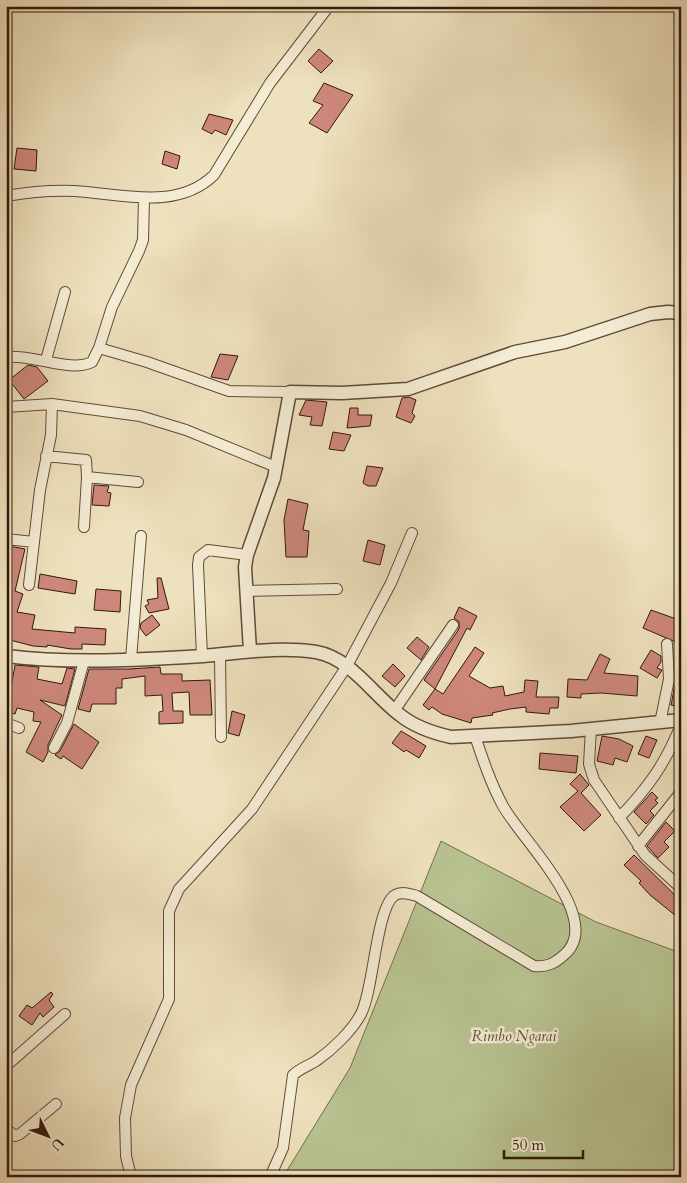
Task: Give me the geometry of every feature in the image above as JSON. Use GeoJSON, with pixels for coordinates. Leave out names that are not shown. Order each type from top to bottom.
{"type":"FeatureCollection","features":[{"type":"Feature","properties":{"kind":"street"},"geometry":{"type":"LineString","coordinates":[[6,196],[47,191],[144,198],[173,196],[204,185],[214,175],[270,83],[329,6]]}},
{"type":"Feature","properties":{"kind":"street"},"geometry":{"type":"LineString","coordinates":[[6,357],[16,356],[46,360],[77,367],[92,362],[100,348],[112,307],[140,251],[143,240],[144,198]]}},
{"type":"Feature","properties":{"kind":"street"},"geometry":{"type":"LineString","coordinates":[[46,360],[65,292]]}},
{"type":"Feature","properties":{"kind":"street"},"geometry":{"type":"LineString","coordinates":[[100,348],[147,362],[229,391],[342,393],[408,389],[516,352],[564,342],[650,314],[681,313]]}},
{"type":"Feature","properties":{"kind":"street"},"geometry":{"type":"LineString","coordinates":[[250,652],[247,555],[262,517],[276,467],[290,392]]}},
{"type":"Feature","properties":{"kind":"street"},"geometry":{"type":"LineString","coordinates":[[6,407],[52,404],[140,416],[162,422],[276,467]]}},
{"type":"Feature","properties":{"kind":"street"},"geometry":{"type":"LineString","coordinates":[[29,585],[46,456],[51,435],[52,404]]}},
{"type":"Feature","properties":{"kind":"street"},"geometry":{"type":"LineString","coordinates":[[46,456],[86,460],[87,477],[84,526]]}},
{"type":"Feature","properties":{"kind":"street"},"geometry":{"type":"LineString","coordinates":[[87,477],[138,482]]}},
{"type":"Feature","properties":{"kind":"street"},"geometry":{"type":"LineString","coordinates":[[131,1177],[126,1156],[125,1118],[131,1085],[169,999],[169,911],[179,889],[252,809],[347,666],[391,583],[412,533]]}},
{"type":"Feature","properties":{"kind":"street"},"geometry":{"type":"LineString","coordinates":[[131,660],[141,536]]}},
{"type":"Feature","properties":{"kind":"street"},"geometry":{"type":"LineString","coordinates":[[6,538],[34,542]]}},
{"type":"Feature","properties":{"kind":"street"},"geometry":{"type":"LineString","coordinates":[[202,656],[199,557],[208,550],[247,555]]}},
{"type":"Feature","properties":{"kind":"street"},"geometry":{"type":"LineString","coordinates":[[247,591],[337,589]]}},
{"type":"Feature","properties":{"kind":"street"},"geometry":{"type":"LineString","coordinates":[[394,711],[453,626]]}},
{"type":"Feature","properties":{"kind":"street"},"geometry":{"type":"LineString","coordinates":[[660,723],[669,679],[667,644]]}},
{"type":"Feature","properties":{"kind":"street"},"geometry":{"type":"LineString","coordinates":[[6,656],[84,661],[131,660],[250,652],[317,652],[347,666],[394,711],[433,733],[451,737],[591,729],[681,720]]}},
{"type":"Feature","properties":{"kind":"street"},"geometry":{"type":"LineString","coordinates":[[220,654],[220,737]]}},
{"type":"Feature","properties":{"kind":"street"},"geometry":{"type":"LineString","coordinates":[[54,748],[67,723],[84,661]]}},
{"type":"Feature","properties":{"kind":"street"},"geometry":{"type":"LineString","coordinates":[[6,723],[19,728]]}},
{"type":"Feature","properties":{"kind":"street"},"geometry":{"type":"LineString","coordinates":[[619,818],[638,799],[659,772],[681,725]]}},
{"type":"Feature","properties":{"kind":"street"},"geometry":{"type":"LineString","coordinates":[[591,729],[589,756],[591,773],[638,846],[681,888]]}},
{"type":"Feature","properties":{"kind":"street"},"geometry":{"type":"LineString","coordinates":[[270,1177],[284,1148],[293,1076],[332,1048],[347,1033],[360,1015],[370,984],[383,915],[391,898],[397,893],[417,896],[534,966],[545,967],[557,961],[570,950],[577,936],[576,925],[570,908],[541,855],[504,807],[475,736]]}},
{"type":"Feature","properties":{"kind":"street"},"geometry":{"type":"LineString","coordinates":[[638,846],[681,792]]}},
{"type":"Feature","properties":{"kind":"street"},"geometry":{"type":"LineString","coordinates":[[6,1066],[65,1014]]}},
{"type":"Feature","properties":{"kind":"street"},"geometry":{"type":"LineString","coordinates":[[6,1129],[15,1136],[20,1134],[56,1104]]}},
{"type":"Feature","properties":{"kind":"green space","name":"Rimbo Ngarai"},"geometry":{"type":"Polygon","coordinates":[[[441,841],[596,922],[681,953],[681,1177],[283,1177],[350,1068],[441,841]]]}},
{"type":"Feature","properties":{"kind":"building"},"geometry":{"type":"Polygon","coordinates":[[[319,49],[333,61],[321,73],[308,61],[319,49]]]}},
{"type":"Feature","properties":{"kind":"building"},"geometry":{"type":"Polygon","coordinates":[[[324,83],[353,95],[327,133],[309,123],[323,105],[313,101],[324,83]]]}},
{"type":"Feature","properties":{"kind":"building"},"geometry":{"type":"Polygon","coordinates":[[[209,114],[233,120],[226,135],[215,130],[212,134],[202,129],[209,114]]]}},
{"type":"Feature","properties":{"kind":"building"},"geometry":{"type":"Polygon","coordinates":[[[17,148],[37,150],[36,171],[14,169],[17,148]]]}},
{"type":"Feature","properties":{"kind":"building"},"geometry":{"type":"Polygon","coordinates":[[[165,151],[180,156],[177,169],[162,164],[165,151]]]}},
{"type":"Feature","properties":{"kind":"building"},"geometry":{"type":"Polygon","coordinates":[[[220,354],[238,356],[228,380],[211,377],[220,354]]]}},
{"type":"Feature","properties":{"kind":"building"},"geometry":{"type":"Polygon","coordinates":[[[28,365],[37,367],[48,381],[24,399],[9,380],[28,365]]]}},
{"type":"Feature","properties":{"kind":"building"},"geometry":{"type":"Polygon","coordinates":[[[409,397],[416,400],[412,413],[415,416],[411,423],[396,417],[402,398],[409,397]]]}},
{"type":"Feature","properties":{"kind":"building"},"geometry":{"type":"Polygon","coordinates":[[[306,400],[327,402],[322,426],[310,425],[312,417],[299,415],[306,400]]]}},
{"type":"Feature","properties":{"kind":"building"},"geometry":{"type":"Polygon","coordinates":[[[350,408],[358,408],[358,415],[372,415],[370,426],[347,428],[350,408]]]}},
{"type":"Feature","properties":{"kind":"building"},"geometry":{"type":"Polygon","coordinates":[[[333,432],[351,435],[344,451],[329,449],[333,432]]]}},
{"type":"Feature","properties":{"kind":"building"},"geometry":{"type":"Polygon","coordinates":[[[367,466],[383,468],[376,486],[368,486],[363,483],[367,466]]]}},
{"type":"Feature","properties":{"kind":"building"},"geometry":{"type":"Polygon","coordinates":[[[94,485],[109,486],[107,492],[111,493],[109,506],[92,505],[94,485]]]}},
{"type":"Feature","properties":{"kind":"building"},"geometry":{"type":"Polygon","coordinates":[[[288,499],[308,504],[303,530],[309,531],[307,557],[286,557],[284,520],[288,499]]]}},
{"type":"Feature","properties":{"kind":"building"},"geometry":{"type":"Polygon","coordinates":[[[368,540],[385,545],[380,565],[363,561],[368,540]]]}},
{"type":"Feature","properties":{"kind":"building"},"geometry":{"type":"Polygon","coordinates":[[[9,546],[25,549],[15,591],[23,594],[17,612],[35,615],[32,629],[75,633],[75,627],[106,629],[105,645],[82,644],[82,649],[71,649],[47,645],[47,647],[33,646],[6,639],[6,555],[9,546]]]}},
{"type":"Feature","properties":{"kind":"building"},"geometry":{"type":"Polygon","coordinates":[[[40,574],[77,581],[75,594],[38,588],[40,574]]]}},
{"type":"Feature","properties":{"kind":"building"},"geometry":{"type":"Polygon","coordinates":[[[157,578],[161,578],[169,609],[149,613],[145,606],[149,604],[147,600],[158,598],[157,578]]]}},
{"type":"Feature","properties":{"kind":"building"},"geometry":{"type":"Polygon","coordinates":[[[96,589],[121,591],[120,612],[94,610],[96,589]]]}},
{"type":"Feature","properties":{"kind":"building"},"geometry":{"type":"Polygon","coordinates":[[[459,607],[477,616],[470,630],[467,628],[435,689],[424,680],[459,629],[459,622],[454,618],[459,607]]]}},
{"type":"Feature","properties":{"kind":"building"},"geometry":{"type":"Polygon","coordinates":[[[651,610],[679,620],[675,629],[681,631],[678,643],[643,628],[651,610]]]}},
{"type":"Feature","properties":{"kind":"building"},"geometry":{"type":"Polygon","coordinates":[[[152,615],[160,625],[146,636],[140,628],[141,623],[152,615]]]}},
{"type":"Feature","properties":{"kind":"building"},"geometry":{"type":"Polygon","coordinates":[[[417,637],[429,647],[421,660],[407,648],[417,637]]]}},
{"type":"Feature","properties":{"kind":"building"},"geometry":{"type":"Polygon","coordinates":[[[475,647],[484,653],[469,676],[490,688],[503,686],[505,696],[524,692],[525,680],[538,681],[536,697],[559,697],[558,708],[550,708],[549,714],[526,712],[526,707],[510,709],[492,713],[493,715],[472,718],[471,723],[442,714],[432,707],[429,710],[423,705],[435,689],[443,694],[475,647]]]}},
{"type":"Feature","properties":{"kind":"building"},"geometry":{"type":"Polygon","coordinates":[[[651,650],[661,656],[661,662],[657,668],[662,670],[657,678],[640,668],[651,650]]]}},
{"type":"Feature","properties":{"kind":"building"},"geometry":{"type":"Polygon","coordinates":[[[600,654],[610,659],[604,673],[638,676],[637,696],[601,693],[581,694],[581,698],[567,697],[568,679],[587,680],[600,654]]]}},
{"type":"Feature","properties":{"kind":"building"},"geometry":{"type":"Polygon","coordinates":[[[393,664],[405,676],[395,687],[382,676],[393,664]]]}},
{"type":"Feature","properties":{"kind":"building"},"geometry":{"type":"Polygon","coordinates":[[[15,665],[39,667],[37,679],[62,684],[67,668],[75,669],[65,706],[40,700],[62,715],[48,745],[48,752],[43,762],[26,752],[41,722],[33,721],[34,712],[17,708],[15,714],[6,712],[6,686],[11,688],[15,665]]]}},
{"type":"Feature","properties":{"kind":"building"},"geometry":{"type":"Polygon","coordinates":[[[679,665],[681,665],[681,707],[671,705],[679,665]]]}},
{"type":"Feature","properties":{"kind":"building"},"geometry":{"type":"Polygon","coordinates":[[[160,667],[161,674],[182,674],[182,681],[210,680],[212,715],[190,715],[189,692],[172,693],[173,711],[183,711],[183,723],[159,724],[159,712],[163,711],[162,695],[145,696],[145,676],[122,679],[122,688],[116,688],[116,704],[92,704],[90,712],[78,709],[89,669],[160,667]]]}},
{"type":"Feature","properties":{"kind":"building"},"geometry":{"type":"Polygon","coordinates":[[[232,711],[245,715],[239,736],[228,733],[232,711]]]}},
{"type":"Feature","properties":{"kind":"building"},"geometry":{"type":"Polygon","coordinates":[[[74,724],[99,742],[82,769],[63,756],[61,759],[55,755],[60,751],[74,724]]]}},
{"type":"Feature","properties":{"kind":"building"},"geometry":{"type":"Polygon","coordinates":[[[401,731],[426,746],[419,758],[406,750],[404,752],[392,743],[401,731]]]}},
{"type":"Feature","properties":{"kind":"building"},"geometry":{"type":"Polygon","coordinates":[[[602,736],[619,739],[633,746],[627,762],[615,758],[613,765],[597,761],[602,736]]]}},
{"type":"Feature","properties":{"kind":"building"},"geometry":{"type":"Polygon","coordinates":[[[646,736],[657,740],[649,758],[638,754],[646,736]]]}},
{"type":"Feature","properties":{"kind":"building"},"geometry":{"type":"Polygon","coordinates":[[[540,753],[578,756],[576,773],[539,769],[540,753]]]}},
{"type":"Feature","properties":{"kind":"building"},"geometry":{"type":"Polygon","coordinates":[[[580,774],[589,785],[581,793],[601,815],[584,831],[560,807],[578,791],[570,784],[580,774]]]}},
{"type":"Feature","properties":{"kind":"building"},"geometry":{"type":"Polygon","coordinates":[[[652,792],[658,798],[655,800],[658,803],[650,811],[654,815],[646,824],[634,812],[652,792]]]}},
{"type":"Feature","properties":{"kind":"building"},"geometry":{"type":"Polygon","coordinates":[[[666,822],[675,831],[664,842],[669,847],[658,858],[647,846],[666,822]]]}},
{"type":"Feature","properties":{"kind":"building"},"geometry":{"type":"Polygon","coordinates":[[[634,855],[681,901],[681,920],[650,895],[639,883],[641,881],[624,865],[634,855]]]}},
{"type":"Feature","properties":{"kind":"building"},"geometry":{"type":"Polygon","coordinates":[[[51,992],[53,994],[49,1000],[54,1007],[43,1017],[40,1013],[32,1025],[19,1016],[27,1005],[32,1008],[51,992]]]}}]}
